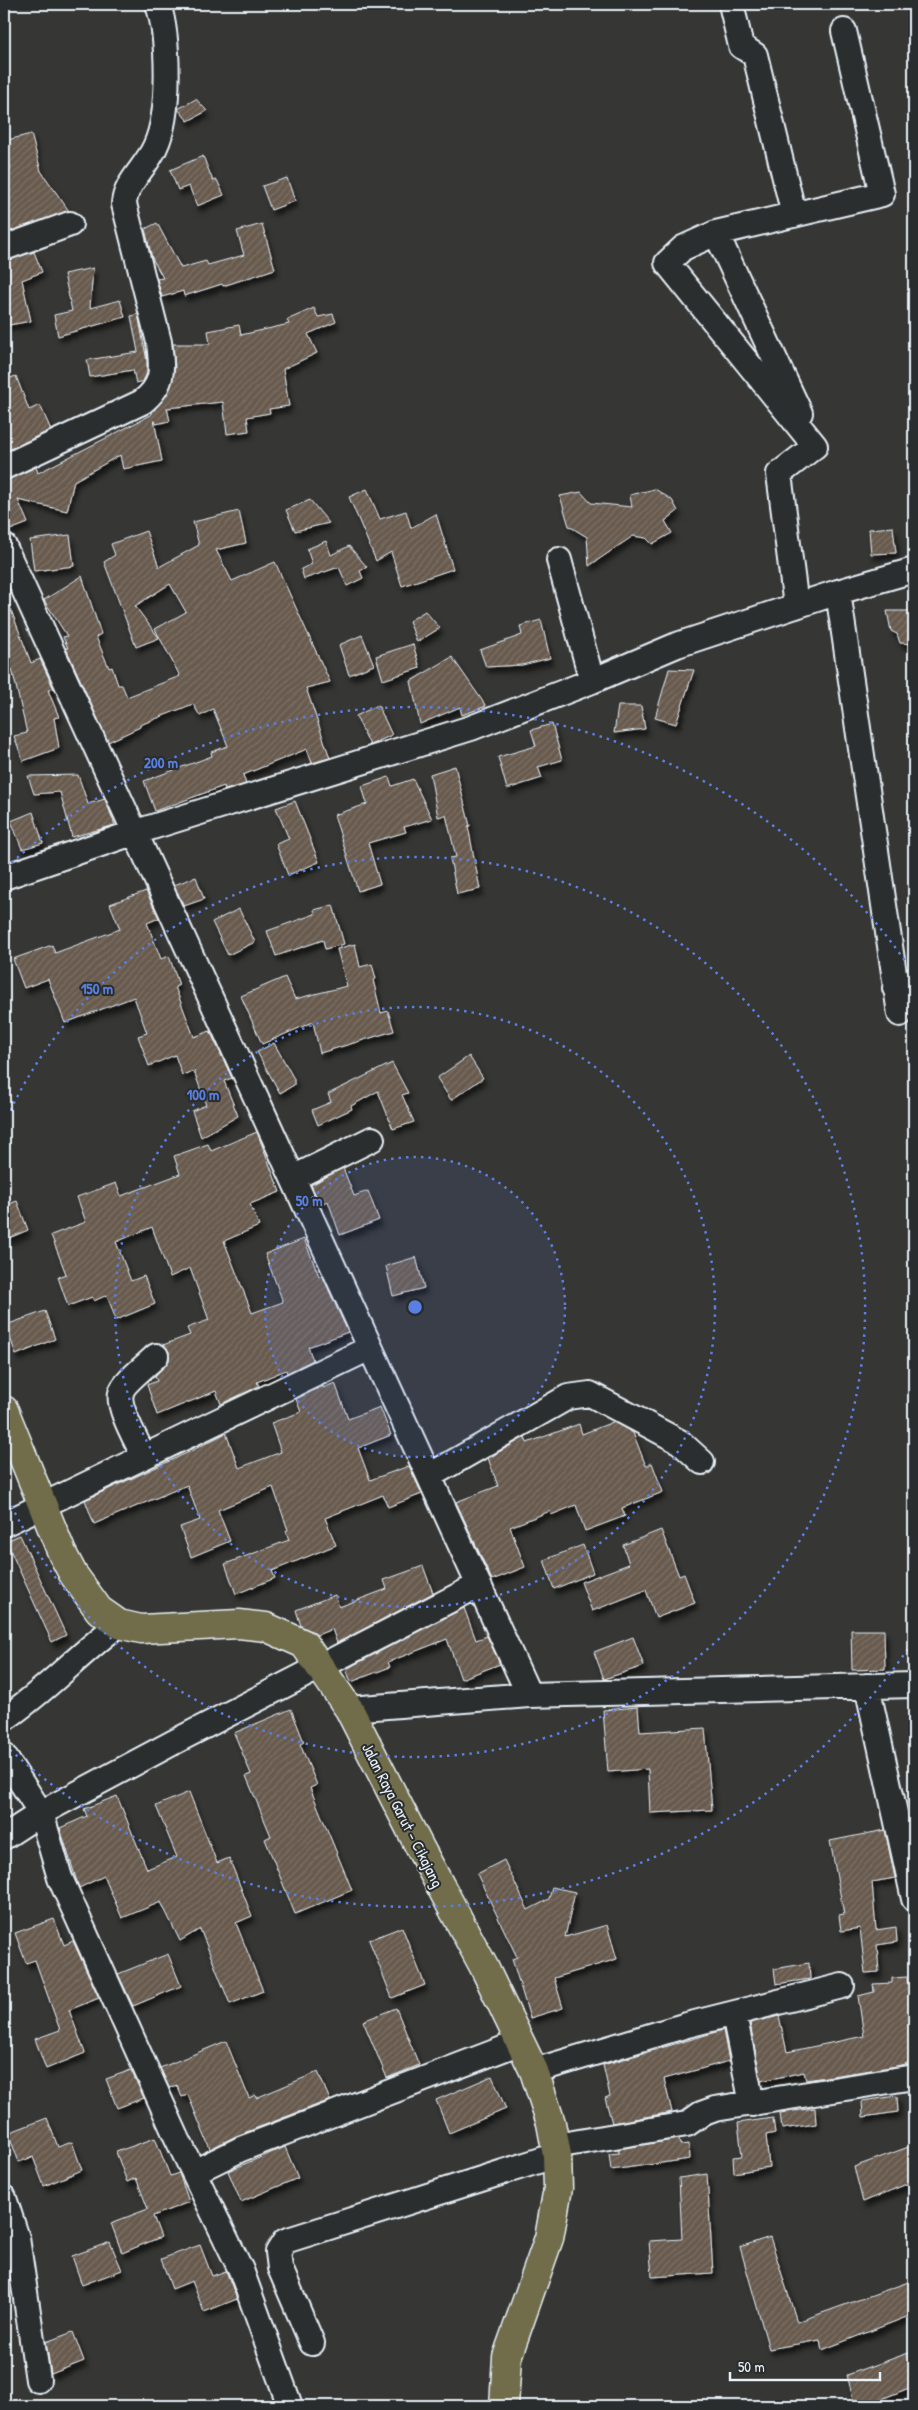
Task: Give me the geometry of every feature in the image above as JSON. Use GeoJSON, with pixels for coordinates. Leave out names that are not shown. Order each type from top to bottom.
{"type":"FeatureCollection","features":[{"type":"Feature","properties":{"kind":"main road","name":"Jalan Raya Garut - Cikajang"},"geometry":{"type":"LineString","coordinates":[[4,1410],[41,1505],[73,1574],[99,1610],[119,1624],[141,1629],[239,1624],[266,1627],[304,1644],[349,1709],[420,1848],[484,1966],[534,2071],[556,2150],[558,2188],[549,2238],[507,2357],[504,2406]]}},
{"type":"Feature","properties":{"kind":"street"},"geometry":{"type":"LineString","coordinates":[[4,467],[142,402],[153,393],[160,383],[162,364],[159,342],[124,204],[127,191],[156,147],[163,126],[166,100],[166,72],[164,30],[158,4]]}},
{"type":"Feature","properties":{"kind":"street"},"geometry":{"type":"LineString","coordinates":[[731,4],[741,46],[755,55],[794,215]]}},
{"type":"Feature","properties":{"kind":"street"},"geometry":{"type":"LineString","coordinates":[[815,446],[667,263],[683,248],[716,233],[882,194],[844,31]]}},
{"type":"Feature","properties":{"kind":"street"},"geometry":{"type":"LineString","coordinates":[[4,248],[70,224]]}},
{"type":"Feature","properties":{"kind":"street"},"geometry":{"type":"LineString","coordinates":[[716,233],[815,446]]}},
{"type":"Feature","properties":{"kind":"street"},"geometry":{"type":"LineString","coordinates":[[796,606],[779,474],[815,446]]}},
{"type":"Feature","properties":{"kind":"street"},"geometry":{"type":"LineString","coordinates":[[4,546],[529,1695]]}},
{"type":"Feature","properties":{"kind":"street"},"geometry":{"type":"LineString","coordinates":[[559,560],[592,681]]}},
{"type":"Feature","properties":{"kind":"street"},"geometry":{"type":"LineString","coordinates":[[4,877],[134,833],[471,728],[592,681],[677,645],[838,592],[914,570]]}},
{"type":"Feature","properties":{"kind":"street"},"geometry":{"type":"LineString","coordinates":[[838,592],[905,984],[900,1014]]}},
{"type":"Feature","properties":{"kind":"street"},"geometry":{"type":"LineString","coordinates":[[293,1178],[372,1139]]}},
{"type":"Feature","properties":{"kind":"street"},"geometry":{"type":"LineString","coordinates":[[4,1524],[143,1455],[370,1348]]}},
{"type":"Feature","properties":{"kind":"street"},"geometry":{"type":"LineString","coordinates":[[143,1455],[122,1408],[121,1393],[124,1386],[156,1356]]}},
{"type":"Feature","properties":{"kind":"street"},"geometry":{"type":"LineString","coordinates":[[429,1476],[568,1397],[577,1394],[590,1394],[653,1426],[680,1442],[702,1462]]}},
{"type":"Feature","properties":{"kind":"street"},"geometry":{"type":"LineString","coordinates":[[4,1837],[41,1813],[178,1740],[479,1586]]}},
{"type":"Feature","properties":{"kind":"street"},"geometry":{"type":"LineString","coordinates":[[4,1719],[39,1693],[90,1646],[119,1624]]}},
{"type":"Feature","properties":{"kind":"street"},"geometry":{"type":"LineString","coordinates":[[349,1709],[529,1695],[914,1685]]}},
{"type":"Feature","properties":{"kind":"street"},"geometry":{"type":"LineString","coordinates":[[867,1686],[914,1899]]}},
{"type":"Feature","properties":{"kind":"street"},"geometry":{"type":"LineString","coordinates":[[4,1756],[41,1813],[60,1878],[76,1917],[240,2270],[290,2406]]}},
{"type":"Feature","properties":{"kind":"street"},"geometry":{"type":"LineString","coordinates":[[534,2071],[687,2025],[842,1986]]}},
{"type":"Feature","properties":{"kind":"street"},"geometry":{"type":"LineString","coordinates":[[736,2024],[752,2104]]}},
{"type":"Feature","properties":{"kind":"street"},"geometry":{"type":"LineString","coordinates":[[194,2172],[241,2149],[520,2042]]}},
{"type":"Feature","properties":{"kind":"street"},"geometry":{"type":"LineString","coordinates":[[312,2343],[280,2268],[278,2252],[285,2241],[556,2150],[687,2124],[702,2114],[715,2110],[914,2077]]}},
{"type":"Feature","properties":{"kind":"street"},"geometry":{"type":"LineString","coordinates":[[4,2198],[17,2238],[38,2380]]}},
{"type":"Feature","properties":{"kind":"building"},"geometry":{"type":"Polygon","coordinates":[[[196,99],[207,111],[188,121],[178,109],[196,99]]]}},
{"type":"Feature","properties":{"kind":"building"},"geometry":{"type":"Polygon","coordinates":[[[31,134],[41,171],[69,211],[5,233],[4,172],[11,169],[4,141],[31,134]]]}},
{"type":"Feature","properties":{"kind":"building"},"geometry":{"type":"Polygon","coordinates":[[[203,156],[213,181],[217,180],[224,195],[197,206],[189,186],[178,190],[170,170],[203,156]]]}},
{"type":"Feature","properties":{"kind":"building"},"geometry":{"type":"Polygon","coordinates":[[[287,178],[295,201],[271,210],[262,186],[287,178]]]}},
{"type":"Feature","properties":{"kind":"building"},"geometry":{"type":"Polygon","coordinates":[[[157,223],[181,268],[206,261],[208,265],[244,255],[237,231],[262,224],[275,269],[223,286],[222,284],[184,296],[183,291],[162,297],[157,279],[163,278],[152,258],[145,229],[157,223]]]}},
{"type":"Feature","properties":{"kind":"building"},"geometry":{"type":"Polygon","coordinates":[[[34,252],[42,272],[22,280],[31,321],[4,326],[4,261],[34,252]]]}},
{"type":"Feature","properties":{"kind":"building"},"geometry":{"type":"Polygon","coordinates":[[[93,268],[90,308],[120,300],[125,317],[58,336],[54,315],[72,311],[64,274],[93,268]]]}},
{"type":"Feature","properties":{"kind":"building"},"geometry":{"type":"Polygon","coordinates":[[[314,308],[318,317],[333,314],[336,322],[308,334],[317,353],[283,369],[289,406],[269,409],[270,413],[247,417],[249,431],[227,434],[223,402],[167,408],[170,421],[156,424],[154,420],[162,461],[123,469],[120,455],[74,481],[67,511],[18,500],[28,523],[10,530],[4,516],[4,481],[36,467],[38,473],[151,415],[171,386],[175,368],[173,344],[210,344],[208,331],[239,325],[241,335],[289,324],[287,320],[314,308]]]}},
{"type":"Feature","properties":{"kind":"building"},"geometry":{"type":"Polygon","coordinates":[[[138,314],[147,361],[147,373],[143,381],[136,383],[133,370],[90,377],[87,360],[138,352],[131,316],[138,314]]]}},
{"type":"Feature","properties":{"kind":"building"},"geometry":{"type":"Polygon","coordinates":[[[16,376],[29,410],[40,405],[51,430],[4,452],[4,380],[16,376]]]}},
{"type":"Feature","properties":{"kind":"building"},"geometry":{"type":"Polygon","coordinates":[[[367,489],[380,519],[406,511],[411,528],[436,514],[453,569],[402,586],[391,552],[376,561],[349,497],[367,489]]]}},
{"type":"Feature","properties":{"kind":"building"},"geometry":{"type":"Polygon","coordinates":[[[655,489],[672,500],[678,511],[665,521],[672,533],[652,544],[646,538],[633,536],[589,566],[587,537],[569,526],[560,496],[581,492],[591,503],[632,507],[630,495],[655,489]]]}},
{"type":"Feature","properties":{"kind":"building"},"geometry":{"type":"Polygon","coordinates":[[[310,500],[329,523],[295,531],[286,510],[310,500]]]}},
{"type":"Feature","properties":{"kind":"building"},"geometry":{"type":"Polygon","coordinates":[[[239,511],[246,543],[216,550],[232,581],[275,562],[330,682],[306,688],[330,758],[312,763],[307,749],[243,775],[246,784],[225,790],[224,786],[155,811],[144,781],[212,756],[211,752],[228,746],[213,709],[200,716],[193,704],[140,725],[140,727],[108,742],[66,648],[68,648],[63,637],[67,636],[44,600],[82,576],[101,634],[96,637],[109,668],[112,667],[118,685],[122,685],[127,697],[180,676],[155,629],[186,612],[170,584],[135,606],[159,638],[136,647],[104,562],[115,555],[111,544],[146,531],[159,567],[199,545],[193,522],[239,511]]]}},
{"type":"Feature","properties":{"kind":"building"},"geometry":{"type":"Polygon","coordinates":[[[893,527],[896,553],[871,554],[869,529],[893,527]]]}},
{"type":"Feature","properties":{"kind":"building"},"geometry":{"type":"Polygon","coordinates":[[[70,535],[74,566],[34,571],[30,540],[70,535]]]}},
{"type":"Feature","properties":{"kind":"building"},"geometry":{"type":"Polygon","coordinates":[[[326,541],[331,555],[349,546],[367,567],[360,571],[363,578],[347,586],[339,567],[304,579],[301,569],[312,564],[307,549],[326,541]]]}},
{"type":"Feature","properties":{"kind":"building"},"geometry":{"type":"Polygon","coordinates":[[[5,594],[31,663],[40,659],[54,689],[48,690],[59,717],[54,718],[59,748],[23,761],[14,736],[27,733],[12,669],[8,665],[4,667],[5,594]]]}},
{"type":"Feature","properties":{"kind":"building"},"geometry":{"type":"Polygon","coordinates":[[[425,611],[440,628],[417,642],[409,621],[425,611]]]}},
{"type":"Feature","properties":{"kind":"building"},"geometry":{"type":"Polygon","coordinates":[[[887,611],[914,611],[914,644],[900,643],[897,634],[891,631],[887,611]]]}},
{"type":"Feature","properties":{"kind":"building"},"geometry":{"type":"Polygon","coordinates":[[[541,620],[550,658],[522,665],[486,667],[480,650],[522,635],[520,626],[541,620]]]}},
{"type":"Feature","properties":{"kind":"building"},"geometry":{"type":"Polygon","coordinates":[[[362,635],[374,665],[349,675],[339,645],[362,635]]]}},
{"type":"Feature","properties":{"kind":"building"},"geometry":{"type":"Polygon","coordinates":[[[413,644],[420,668],[383,680],[376,656],[413,644]]]}},
{"type":"Feature","properties":{"kind":"building"},"geometry":{"type":"Polygon","coordinates":[[[452,657],[486,706],[462,715],[460,707],[420,724],[411,681],[452,657]]]}},
{"type":"Feature","properties":{"kind":"building"},"geometry":{"type":"Polygon","coordinates":[[[669,669],[694,670],[676,724],[655,718],[669,669]]]}},
{"type":"Feature","properties":{"kind":"building"},"geometry":{"type":"Polygon","coordinates":[[[378,705],[392,735],[370,745],[356,716],[378,705]]]}},
{"type":"Feature","properties":{"kind":"building"},"geometry":{"type":"Polygon","coordinates":[[[618,706],[641,706],[645,729],[614,733],[618,706]]]}},
{"type":"Feature","properties":{"kind":"building"},"geometry":{"type":"Polygon","coordinates":[[[552,724],[562,760],[538,767],[542,778],[507,789],[498,757],[536,746],[531,730],[552,724]]]}},
{"type":"Feature","properties":{"kind":"building"},"geometry":{"type":"Polygon","coordinates":[[[455,766],[470,826],[468,826],[480,889],[457,894],[450,858],[456,857],[446,815],[438,817],[430,774],[455,766]]]}},
{"type":"Feature","properties":{"kind":"building"},"geometry":{"type":"Polygon","coordinates":[[[78,775],[88,804],[105,799],[115,825],[72,837],[60,792],[34,794],[28,776],[78,775]]]}},
{"type":"Feature","properties":{"kind":"building"},"geometry":{"type":"Polygon","coordinates":[[[389,777],[392,786],[413,779],[432,819],[404,827],[406,832],[368,843],[380,884],[358,891],[334,815],[367,804],[362,786],[389,777]]]}},
{"type":"Feature","properties":{"kind":"building"},"geometry":{"type":"Polygon","coordinates":[[[295,801],[319,862],[288,875],[276,844],[289,839],[276,808],[295,801]]]}},
{"type":"Feature","properties":{"kind":"building"},"geometry":{"type":"Polygon","coordinates":[[[33,812],[43,843],[22,849],[11,821],[33,812]]]}},
{"type":"Feature","properties":{"kind":"building"},"geometry":{"type":"Polygon","coordinates":[[[196,877],[204,899],[184,906],[174,885],[196,877]]]}},
{"type":"Feature","properties":{"kind":"building"},"geometry":{"type":"Polygon","coordinates":[[[146,891],[159,918],[147,923],[161,959],[169,956],[179,985],[175,987],[194,1037],[210,1031],[232,1078],[224,1081],[238,1116],[201,1137],[192,1111],[206,1105],[194,1071],[182,1075],[175,1055],[149,1066],[138,1036],[147,1033],[134,997],[65,1023],[48,979],[24,988],[13,959],[52,945],[55,953],[120,929],[110,904],[146,891]]]}},
{"type":"Feature","properties":{"kind":"building"},"geometry":{"type":"Polygon","coordinates":[[[333,905],[344,944],[325,949],[323,940],[276,956],[267,931],[315,914],[314,910],[333,905]]]}},
{"type":"Feature","properties":{"kind":"building"},"geometry":{"type":"Polygon","coordinates":[[[239,909],[255,942],[228,955],[212,922],[239,909]]]}},
{"type":"Feature","properties":{"kind":"building"},"geometry":{"type":"Polygon","coordinates":[[[355,944],[360,967],[372,964],[376,979],[373,980],[381,1013],[388,1011],[394,1031],[320,1053],[313,1022],[262,1044],[241,996],[285,977],[295,999],[347,986],[337,949],[355,944]]]}},
{"type":"Feature","properties":{"kind":"building"},"geometry":{"type":"Polygon","coordinates":[[[274,1043],[294,1079],[294,1085],[280,1093],[257,1052],[274,1043]]]}},
{"type":"Feature","properties":{"kind":"building"},"geometry":{"type":"Polygon","coordinates":[[[469,1056],[483,1078],[451,1100],[437,1078],[469,1056]]]}},
{"type":"Feature","properties":{"kind":"building"},"geometry":{"type":"Polygon","coordinates":[[[392,1063],[408,1093],[402,1095],[414,1122],[393,1129],[378,1091],[351,1106],[352,1109],[318,1125],[312,1110],[331,1102],[328,1094],[392,1063]]]}},
{"type":"Feature","properties":{"kind":"building"},"geometry":{"type":"Polygon","coordinates":[[[257,1132],[280,1192],[250,1204],[259,1226],[224,1241],[252,1313],[283,1302],[265,1254],[304,1239],[319,1276],[322,1275],[348,1332],[308,1347],[313,1360],[287,1373],[286,1370],[257,1382],[259,1386],[221,1404],[216,1391],[157,1415],[147,1385],[157,1381],[155,1376],[169,1360],[169,1352],[163,1345],[190,1335],[187,1328],[209,1320],[190,1268],[170,1277],[152,1227],[116,1242],[131,1281],[144,1276],[155,1304],[116,1320],[107,1295],[94,1301],[92,1297],[68,1306],[58,1277],[66,1274],[51,1235],[86,1222],[77,1197],[116,1183],[121,1196],[180,1174],[174,1156],[208,1144],[211,1151],[257,1132]]]}},
{"type":"Feature","properties":{"kind":"building"},"geometry":{"type":"Polygon","coordinates":[[[343,1168],[354,1196],[368,1191],[379,1220],[340,1235],[328,1201],[320,1204],[311,1185],[343,1168]]]}},
{"type":"Feature","properties":{"kind":"building"},"geometry":{"type":"Polygon","coordinates":[[[17,1201],[28,1230],[4,1240],[4,1206],[17,1201]]]}},
{"type":"Feature","properties":{"kind":"building"},"geometry":{"type":"Polygon","coordinates":[[[416,1257],[424,1288],[393,1296],[386,1266],[416,1257]]]}},
{"type":"Feature","properties":{"kind":"building"},"geometry":{"type":"Polygon","coordinates":[[[45,1311],[55,1339],[16,1355],[6,1325],[45,1311]]]}},
{"type":"Feature","properties":{"kind":"building"},"geometry":{"type":"Polygon","coordinates":[[[335,1383],[348,1419],[380,1407],[391,1435],[358,1448],[370,1480],[409,1466],[422,1494],[388,1507],[383,1495],[325,1518],[336,1545],[272,1571],[275,1578],[236,1594],[225,1564],[289,1540],[286,1531],[288,1530],[273,1487],[218,1510],[230,1541],[191,1557],[180,1527],[200,1520],[187,1485],[94,1524],[85,1500],[226,1433],[239,1468],[281,1452],[271,1423],[301,1412],[296,1399],[323,1386],[323,1388],[335,1383]]]}},
{"type":"Feature","properties":{"kind":"building"},"geometry":{"type":"Polygon","coordinates":[[[613,1422],[633,1433],[646,1466],[652,1463],[663,1492],[622,1508],[625,1516],[585,1531],[576,1505],[551,1515],[550,1511],[510,1527],[525,1567],[492,1580],[456,1502],[498,1486],[488,1458],[525,1437],[527,1443],[579,1424],[582,1434],[613,1422]]]}},
{"type":"Feature","properties":{"kind":"building"},"geometry":{"type":"Polygon","coordinates":[[[661,1530],[679,1576],[684,1574],[695,1603],[656,1618],[646,1590],[592,1611],[581,1582],[629,1564],[623,1545],[661,1530]]]}},
{"type":"Feature","properties":{"kind":"building"},"geometry":{"type":"Polygon","coordinates":[[[20,1535],[66,1635],[52,1642],[6,1541],[20,1535]]]}},
{"type":"Feature","properties":{"kind":"building"},"geometry":{"type":"Polygon","coordinates":[[[583,1545],[593,1573],[554,1589],[544,1560],[583,1545]]]}},
{"type":"Feature","properties":{"kind":"building"},"geometry":{"type":"Polygon","coordinates":[[[423,1566],[433,1593],[337,1643],[332,1629],[317,1635],[301,1626],[296,1610],[335,1595],[339,1607],[387,1589],[384,1580],[423,1566]]]}},
{"type":"Feature","properties":{"kind":"building"},"geometry":{"type":"Polygon","coordinates":[[[464,1608],[476,1640],[487,1636],[500,1664],[461,1679],[447,1639],[388,1662],[390,1667],[351,1682],[346,1669],[464,1608]]]}},
{"type":"Feature","properties":{"kind":"building"},"geometry":{"type":"Polygon","coordinates":[[[851,1630],[884,1630],[885,1669],[852,1670],[851,1630]]]}},
{"type":"Feature","properties":{"kind":"building"},"geometry":{"type":"Polygon","coordinates":[[[633,1637],[644,1666],[604,1679],[594,1652],[633,1637]]]}},
{"type":"Feature","properties":{"kind":"building"},"geometry":{"type":"Polygon","coordinates":[[[638,1707],[640,1732],[705,1728],[712,1810],[650,1813],[648,1769],[608,1772],[603,1710],[638,1707]]]}},
{"type":"Feature","properties":{"kind":"building"},"geometry":{"type":"Polygon","coordinates":[[[291,1709],[304,1742],[300,1744],[317,1785],[310,1788],[352,1890],[295,1914],[265,1839],[271,1836],[246,1776],[251,1774],[234,1733],[291,1709]]]}},
{"type":"Feature","properties":{"kind":"building"},"geometry":{"type":"Polygon","coordinates":[[[189,1792],[217,1863],[229,1858],[252,1916],[236,1923],[263,1991],[230,2004],[200,1929],[180,1941],[161,1902],[122,1918],[104,1876],[79,1888],[60,1828],[87,1816],[84,1809],[117,1796],[147,1869],[177,1857],[156,1806],[189,1792]]]}},
{"type":"Feature","properties":{"kind":"building"},"geometry":{"type":"Polygon","coordinates":[[[885,1830],[895,1878],[872,1882],[876,1930],[896,1927],[897,1942],[877,1945],[879,1972],[865,1973],[860,1928],[841,1931],[839,1915],[844,1914],[830,1841],[885,1830]]]}},
{"type":"Feature","properties":{"kind":"building"},"geometry":{"type":"Polygon","coordinates":[[[504,1860],[528,1910],[549,1899],[552,1887],[575,1892],[565,1937],[607,1925],[617,1959],[554,1978],[563,2008],[530,2018],[512,1959],[517,1957],[477,1874],[504,1860]]]}},
{"type":"Feature","properties":{"kind":"building"},"geometry":{"type":"Polygon","coordinates":[[[54,1919],[64,1945],[73,1941],[99,1998],[69,2010],[85,2053],[46,2069],[35,2039],[60,2030],[35,1960],[26,1963],[15,1933],[54,1919]]]}},
{"type":"Feature","properties":{"kind":"building"},"geometry":{"type":"Polygon","coordinates":[[[402,1927],[425,1985],[392,1998],[369,1940],[402,1927]]]}},
{"type":"Feature","properties":{"kind":"building"},"geometry":{"type":"Polygon","coordinates":[[[168,1954],[181,1986],[133,2006],[118,1974],[168,1954]]]}},
{"type":"Feature","properties":{"kind":"building"},"geometry":{"type":"Polygon","coordinates":[[[809,1963],[810,1979],[776,1984],[774,1969],[809,1963]]]}},
{"type":"Feature","properties":{"kind":"building"},"geometry":{"type":"Polygon","coordinates":[[[907,1977],[914,2025],[914,2061],[897,2066],[806,2080],[804,2072],[761,2081],[750,2023],[779,2016],[787,2052],[864,2036],[858,1996],[874,1992],[873,1984],[892,1983],[892,1978],[907,1977]]]}},
{"type":"Feature","properties":{"kind":"building"},"geometry":{"type":"Polygon","coordinates":[[[396,2008],[419,2065],[387,2078],[363,2021],[396,2008]]]}},
{"type":"Feature","properties":{"kind":"building"},"geometry":{"type":"Polygon","coordinates":[[[723,2030],[729,2061],[664,2079],[672,2112],[612,2123],[605,2098],[610,2096],[603,2065],[723,2030]]]}},
{"type":"Feature","properties":{"kind":"building"},"geometry":{"type":"Polygon","coordinates":[[[226,2041],[249,2098],[255,2095],[256,2098],[318,2072],[330,2100],[236,2136],[210,2149],[188,2095],[182,2097],[177,2085],[169,2088],[160,2068],[226,2041]]]}},
{"type":"Feature","properties":{"kind":"building"},"geometry":{"type":"Polygon","coordinates":[[[131,2070],[144,2098],[117,2108],[106,2079],[131,2070]]]}},
{"type":"Feature","properties":{"kind":"building"},"geometry":{"type":"Polygon","coordinates":[[[492,2076],[506,2109],[449,2133],[436,2100],[492,2076]]]}},
{"type":"Feature","properties":{"kind":"building"},"geometry":{"type":"Polygon","coordinates":[[[897,2096],[898,2112],[863,2117],[862,2101],[897,2096]]]}},
{"type":"Feature","properties":{"kind":"building"},"geometry":{"type":"Polygon","coordinates":[[[815,2108],[816,2124],[782,2129],[780,2113],[815,2108]]]}},
{"type":"Feature","properties":{"kind":"building"},"geometry":{"type":"Polygon","coordinates":[[[47,2118],[58,2147],[72,2142],[82,2170],[44,2186],[33,2157],[19,2162],[8,2133],[47,2118]]]}},
{"type":"Feature","properties":{"kind":"building"},"geometry":{"type":"Polygon","coordinates":[[[773,2118],[775,2133],[766,2135],[769,2167],[734,2173],[733,2157],[742,2156],[738,2123],[773,2118]]]}},
{"type":"Feature","properties":{"kind":"building"},"geometry":{"type":"Polygon","coordinates":[[[155,2138],[170,2176],[179,2173],[189,2202],[153,2216],[161,2237],[122,2253],[111,2223],[148,2209],[136,2178],[127,2182],[116,2152],[155,2138]]]}},
{"type":"Feature","properties":{"kind":"building"},"geometry":{"type":"Polygon","coordinates":[[[679,2139],[680,2145],[689,2144],[690,2159],[611,2170],[609,2154],[619,2153],[618,2149],[679,2139]]]}},
{"type":"Feature","properties":{"kind":"building"},"geometry":{"type":"Polygon","coordinates":[[[914,2145],[914,2181],[863,2202],[854,2167],[914,2145]]]}},
{"type":"Feature","properties":{"kind":"building"},"geometry":{"type":"Polygon","coordinates":[[[285,2147],[298,2178],[241,2202],[228,2171],[285,2147]]]}},
{"type":"Feature","properties":{"kind":"building"},"geometry":{"type":"Polygon","coordinates":[[[707,2174],[713,2273],[652,2277],[649,2241],[682,2239],[679,2178],[707,2174]]]}},
{"type":"Feature","properties":{"kind":"building"},"geometry":{"type":"Polygon","coordinates":[[[770,2237],[797,2322],[914,2280],[914,2314],[822,2350],[820,2340],[769,2349],[740,2247],[770,2237]]]}},
{"type":"Feature","properties":{"kind":"building"},"geometry":{"type":"Polygon","coordinates":[[[110,2242],[122,2270],[82,2285],[72,2256],[110,2242]]]}},
{"type":"Feature","properties":{"kind":"building"},"geometry":{"type":"Polygon","coordinates":[[[200,2245],[212,2276],[226,2271],[237,2299],[204,2312],[192,2281],[172,2289],[161,2259],[200,2245]]]}},
{"type":"Feature","properties":{"kind":"building"},"geometry":{"type":"Polygon","coordinates":[[[73,2332],[84,2361],[51,2374],[46,2342],[73,2332]]]}},
{"type":"Feature","properties":{"kind":"building"},"geometry":{"type":"Polygon","coordinates":[[[914,2351],[914,2386],[864,2406],[855,2406],[847,2375],[914,2351]]]}}]}
